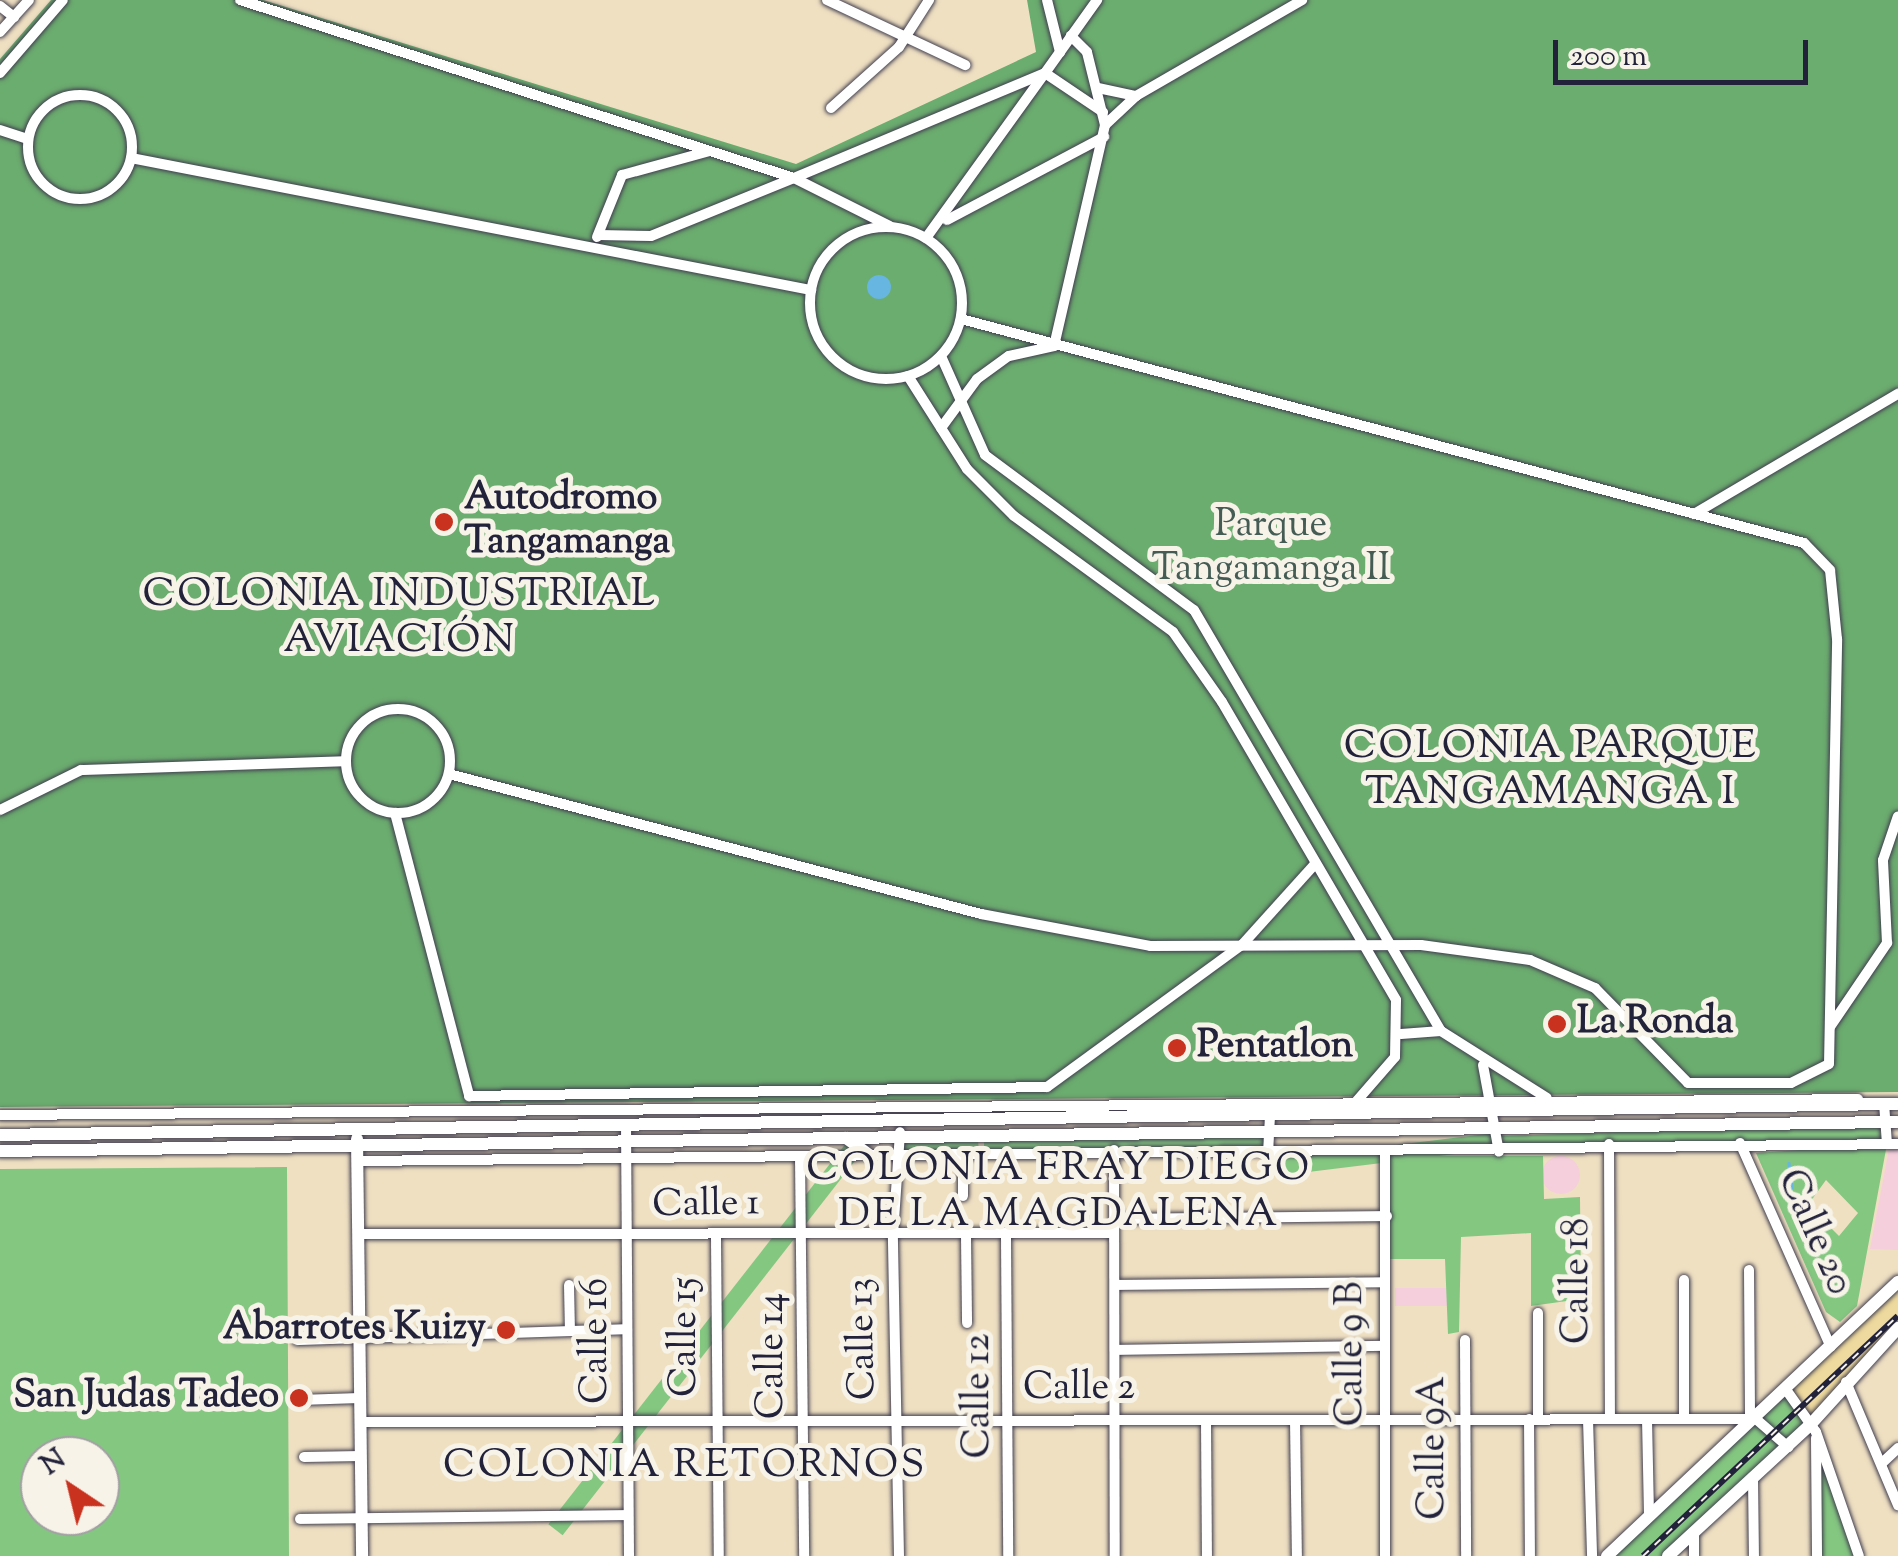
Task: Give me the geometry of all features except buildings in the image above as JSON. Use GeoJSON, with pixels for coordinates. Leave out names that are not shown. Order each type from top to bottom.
{"type":"FeatureCollection","features":[{"type":"Feature","properties":{"kind":"main road"},"geometry":{"type":"LineString","coordinates":[[0,1152],[524,1128],[626,1133],[701,1126],[900,1122],[980,1114],[1270,1115],[1583,1105],[1893,1104]]}},
{"type":"Feature","properties":{"kind":"main road"},"geometry":{"type":"LineString","coordinates":[[701,1126],[846,1138],[1892,1122]]}},
{"type":"Feature","properties":{"kind":"main road"},"geometry":{"type":"LineString","coordinates":[[357,1138],[411,1143],[479,1142],[524,1128]]}},
{"type":"Feature","properties":{"kind":"main road"},"geometry":{"type":"LineString","coordinates":[[0,1135],[199,1133],[291,1139]]}},
{"type":"Feature","properties":{"kind":"main road"},"geometry":{"type":"LineString","coordinates":[[357,1138],[362,1556]]}},
{"type":"Feature","properties":{"kind":"main road"},"geometry":{"type":"LineString","coordinates":[[846,1138],[871,1156]]}},
{"type":"Feature","properties":{"kind":"main road"},"geometry":{"type":"LineString","coordinates":[[1607,1556],[1753,1418],[1787,1391],[1898,1282]]}},
{"type":"Feature","properties":{"kind":"main road"},"geometry":{"type":"LineString","coordinates":[[1668,1556],[1788,1446],[1814,1428],[1846,1382],[1897,1329]]}},
{"type":"Feature","properties":{"kind":"street"},"geometry":{"type":"LineString","coordinates":[[0,32],[29,0]]}},
{"type":"Feature","properties":{"kind":"street"},"geometry":{"type":"LineString","coordinates":[[0,72],[63,0]]}},
{"type":"Feature","properties":{"kind":"street"},"geometry":{"type":"LineString","coordinates":[[240,0],[794,178],[891,227],[926,238],[954,267],[961,319],[940,356],[908,376],[870,378],[834,359],[812,325],[810,290],[839,243],[891,227]]}},
{"type":"Feature","properties":{"kind":"street"},"geometry":{"type":"LineString","coordinates":[[827,0],[965,65]]}},
{"type":"Feature","properties":{"kind":"street"},"geometry":{"type":"LineString","coordinates":[[831,108],[906,38],[929,0]]}},
{"type":"Feature","properties":{"kind":"street"},"geometry":{"type":"LineString","coordinates":[[1048,0],[1060,52]]}},
{"type":"Feature","properties":{"kind":"street"},"geometry":{"type":"LineString","coordinates":[[926,238],[942,222],[1097,0]]}},
{"type":"Feature","properties":{"kind":"street"},"geometry":{"type":"LineString","coordinates":[[1105,124],[1136,96],[1302,0]]}},
{"type":"Feature","properties":{"kind":"street"},"geometry":{"type":"LineString","coordinates":[[0,6],[14,16]]}},
{"type":"Feature","properties":{"kind":"street"},"geometry":{"type":"LineString","coordinates":[[1054,346],[1105,124],[1088,52],[1071,36]]}},
{"type":"Feature","properties":{"kind":"street"},"geometry":{"type":"LineString","coordinates":[[598,235],[651,236],[1045,73]]}},
{"type":"Feature","properties":{"kind":"street"},"geometry":{"type":"LineString","coordinates":[[1045,73],[1103,112]]}},
{"type":"Feature","properties":{"kind":"street"},"geometry":{"type":"LineString","coordinates":[[1098,88],[1136,96]]}},
{"type":"Feature","properties":{"kind":"street"},"geometry":{"type":"LineString","coordinates":[[95,97],[124,118],[131,158],[112,188],[77,199],[39,181],[28,139],[59,98],[95,97]]}},
{"type":"Feature","properties":{"kind":"street"},"geometry":{"type":"LineString","coordinates":[[0,130],[28,139]]}},
{"type":"Feature","properties":{"kind":"street"},"geometry":{"type":"LineString","coordinates":[[942,222],[1104,137]]}},
{"type":"Feature","properties":{"kind":"street"},"geometry":{"type":"LineString","coordinates":[[594,248],[622,175],[710,151]]}},
{"type":"Feature","properties":{"kind":"street"},"geometry":{"type":"LineString","coordinates":[[131,158],[810,290]]}},
{"type":"Feature","properties":{"kind":"street"},"geometry":{"type":"LineString","coordinates":[[449,774],[981,914],[1150,946],[1394,946],[1530,960],[1595,988],[1688,1084],[1810,1080],[1828,1064],[1830,570],[1804,543],[961,319]]}},
{"type":"Feature","properties":{"kind":"street"},"geometry":{"type":"LineString","coordinates":[[941,428],[1008,356],[1054,346]]}},
{"type":"Feature","properties":{"kind":"street"},"geometry":{"type":"LineString","coordinates":[[940,356],[960,408],[985,455],[1194,610],[1441,1031],[1484,1065],[1550,1099],[1583,1105]]}},
{"type":"Feature","properties":{"kind":"street"},"geometry":{"type":"LineString","coordinates":[[908,376],[941,428],[1014,516],[1173,632],[1396,1000],[1401,1034],[1382,1078],[1340,1114]]}},
{"type":"Feature","properties":{"kind":"street"},"geometry":{"type":"LineString","coordinates":[[1694,514],[1898,394]]}},
{"type":"Feature","properties":{"kind":"street"},"geometry":{"type":"LineString","coordinates":[[346,760],[367,720],[398,709],[438,728],[449,774]]}},
{"type":"Feature","properties":{"kind":"street"},"geometry":{"type":"LineString","coordinates":[[346,760],[362,799],[395,813],[424,806],[449,774]]}},
{"type":"Feature","properties":{"kind":"street"},"geometry":{"type":"LineString","coordinates":[[0,810],[81,770],[346,760]]}},
{"type":"Feature","properties":{"kind":"street"},"geometry":{"type":"LineString","coordinates":[[395,813],[469,1096],[1047,1088],[1242,945],[1315,864]]}},
{"type":"Feature","properties":{"kind":"street"},"geometry":{"type":"LineString","coordinates":[[1830,1027],[1887,944],[1883,860],[1898,816]]}},
{"type":"Feature","properties":{"kind":"street"},"geometry":{"type":"LineString","coordinates":[[1401,1034],[1441,1031]]}},
{"type":"Feature","properties":{"kind":"street"},"geometry":{"type":"LineString","coordinates":[[1484,1065],[1499,1152]]}},
{"type":"Feature","properties":{"kind":"street"},"geometry":{"type":"LineString","coordinates":[[0,1115],[351,1112],[524,1128],[701,1126],[1354,1104],[1490,1107],[1550,1099]]}},
{"type":"Feature","properties":{"kind":"street"},"geometry":{"type":"LineString","coordinates":[[358,1161],[1114,1150],[1268,1154],[1499,1152],[1609,1144],[1892,1144],[1893,1104]]}},
{"type":"Feature","properties":{"kind":"street"},"geometry":{"type":"LineString","coordinates":[[199,1112],[199,1133]]}},
{"type":"Feature","properties":{"kind":"street"},"geometry":{"type":"LineString","coordinates":[[351,1112],[357,1138]]}},
{"type":"Feature","properties":{"kind":"street"},"geometry":{"type":"LineString","coordinates":[[980,1114],[981,1153]]}},
{"type":"Feature","properties":{"kind":"street"},"geometry":{"type":"LineString","coordinates":[[1268,1154],[1270,1115]]}},
{"type":"Feature","properties":{"kind":"street","name":"Calle 13"},"geometry":{"type":"LineString","coordinates":[[899,1556],[893,1235],[900,1122]]}},
{"type":"Feature","properties":{"kind":"street"},"geometry":{"type":"LineString","coordinates":[[700,1156],[701,1126]]}},
{"type":"Feature","properties":{"kind":"street"},"geometry":{"type":"LineString","coordinates":[[524,1128],[524,1158]]}},
{"type":"Feature","properties":{"kind":"street","name":"Calle 16"},"geometry":{"type":"LineString","coordinates":[[626,1133],[629,1556]]}},
{"type":"Feature","properties":{"kind":"street"},"geometry":{"type":"LineString","coordinates":[[479,1142],[479,1159]]}},
{"type":"Feature","properties":{"kind":"street"},"geometry":{"type":"LineString","coordinates":[[411,1143],[411,1160]]}},
{"type":"Feature","properties":{"kind":"street","name":"Calle 20"},"geometry":{"type":"LineString","coordinates":[[1740,1143],[1830,1347]]}},
{"type":"Feature","properties":{"kind":"street","name":"Calle 18"},"geometry":{"type":"LineString","coordinates":[[1609,1144],[1610,1419]]}},
{"type":"Feature","properties":{"kind":"street"},"geometry":{"type":"LineString","coordinates":[[1114,1150],[1115,1556]]}},
{"type":"Feature","properties":{"kind":"street","name":"Calle 9 B"},"geometry":{"type":"LineString","coordinates":[[1385,1556],[1382,1282],[1386,1153]]}},
{"type":"Feature","properties":{"kind":"street"},"geometry":{"type":"LineString","coordinates":[[962,1196],[963,1154]]}},
{"type":"Feature","properties":{"kind":"street","name":"Calle 14"},"geometry":{"type":"LineString","coordinates":[[800,1156],[804,1556]]}},
{"type":"Feature","properties":{"kind":"street"},"geometry":{"type":"LineString","coordinates":[[1116,1220],[1386,1216]]}},
{"type":"Feature","properties":{"kind":"street","name":"Calle 1"},"geometry":{"type":"LineString","coordinates":[[358,1234],[627,1238],[1114,1233]]}},
{"type":"Feature","properties":{"kind":"street"},"geometry":{"type":"LineString","coordinates":[[966,1236],[967,1323]]}},
{"type":"Feature","properties":{"kind":"street","name":"Calle 12"},"geometry":{"type":"LineString","coordinates":[[1006,1236],[1011,1420],[1008,1556]]}},
{"type":"Feature","properties":{"kind":"street","name":"Calle 15"},"geometry":{"type":"LineString","coordinates":[[716,1237],[719,1556]]}},
{"type":"Feature","properties":{"kind":"street"},"geometry":{"type":"LineString","coordinates":[[1749,1270],[1753,1418],[1788,1446]]}},
{"type":"Feature","properties":{"kind":"street"},"geometry":{"type":"LineString","coordinates":[[1684,1280],[1684,1419]]}},
{"type":"Feature","properties":{"kind":"street"},"geometry":{"type":"LineString","coordinates":[[1115,1285],[1382,1282]]}},
{"type":"Feature","properties":{"kind":"street"},"geometry":{"type":"LineString","coordinates":[[570,1286],[570,1331]]}},
{"type":"Feature","properties":{"kind":"street"},"geometry":{"type":"LineString","coordinates":[[1530,1556],[1538,1313]]}},
{"type":"Feature","properties":{"kind":"street"},"geometry":{"type":"LineString","coordinates":[[297,1340],[627,1329]]}},
{"type":"Feature","properties":{"kind":"street","name":"Calle 9A"},"geometry":{"type":"LineString","coordinates":[[1466,1340],[1466,1556]]}},
{"type":"Feature","properties":{"kind":"street"},"geometry":{"type":"LineString","coordinates":[[1115,1350],[1383,1346]]}},
{"type":"Feature","properties":{"kind":"street"},"geometry":{"type":"LineString","coordinates":[[1846,1382],[1898,1505]]}},
{"type":"Feature","properties":{"kind":"street"},"geometry":{"type":"LineString","coordinates":[[1787,1391],[1814,1428],[1860,1556]]}},
{"type":"Feature","properties":{"kind":"street"},"geometry":{"type":"LineString","coordinates":[[299,1400],[360,1398]]}},
{"type":"Feature","properties":{"kind":"street","name":"Calle 2"},"geometry":{"type":"LineString","coordinates":[[360,1422],[717,1424],[1753,1418]]}},
{"type":"Feature","properties":{"kind":"street"},"geometry":{"type":"LineString","coordinates":[[1588,1419],[1592,1556]]}},
{"type":"Feature","properties":{"kind":"street"},"geometry":{"type":"LineString","coordinates":[[1648,1419],[1650,1516]]}},
{"type":"Feature","properties":{"kind":"street"},"geometry":{"type":"LineString","coordinates":[[1206,1420],[1208,1556]]}},
{"type":"Feature","properties":{"kind":"street"},"geometry":{"type":"LineString","coordinates":[[1295,1420],[1297,1556]]}},
{"type":"Feature","properties":{"kind":"street"},"geometry":{"type":"LineString","coordinates":[[1814,1428],[1817,1556]]}},
{"type":"Feature","properties":{"kind":"street"},"geometry":{"type":"LineString","coordinates":[[1882,1463],[1898,1448]]}},
{"type":"Feature","properties":{"kind":"street"},"geometry":{"type":"LineString","coordinates":[[304,1457],[361,1456]]}},
{"type":"Feature","properties":{"kind":"street"},"geometry":{"type":"LineString","coordinates":[[1753,1478],[1754,1556]]}},
{"type":"Feature","properties":{"kind":"street"},"geometry":{"type":"LineString","coordinates":[[300,1519],[628,1515]]}},
{"type":"Feature","properties":{"kind":"street"},"geometry":{"type":"LineString","coordinates":[[1694,1533],[1694,1556]]}},
{"type":"Feature","properties":{"kind":"shaded area"},"geometry":{"type":"Polygon","coordinates":[[[1889,1149],[1898,1149],[1898,1250],[1870,1249],[1889,1149]]]}},
{"type":"Feature","properties":{"kind":"shaded area"},"geometry":{"type":"Polygon","coordinates":[[[1561,1156],[1574,1162],[1580,1175],[1574,1188],[1561,1194],[1548,1188],[1542,1175],[1548,1162],[1561,1156]]]}},
{"type":"Feature","properties":{"kind":"shaded area"},"geometry":{"type":"Polygon","coordinates":[[[1395,1288],[1447,1288],[1447,1306],[1395,1306],[1395,1288]]]}},
{"type":"Feature","properties":{"kind":"green space","name":"Parque Tangamanga II"},"geometry":{"type":"Polygon","coordinates":[[[51,0],[263,0],[796,164],[1036,52],[1027,0],[1898,0],[1898,1092],[0,1107],[0,59],[51,0]]]}},
{"type":"Feature","properties":{"kind":"green space"},"geometry":{"type":"Polygon","coordinates":[[[1880,1123],[1881,1140],[1503,1148],[1502,1136],[1880,1123]]]}},
{"type":"Feature","properties":{"kind":"green space"},"geometry":{"type":"Polygon","coordinates":[[[1494,1133],[1496,1149],[1276,1176],[1274,1160],[1494,1133]]]}},
{"type":"Feature","properties":{"kind":"green space"},"geometry":{"type":"Polygon","coordinates":[[[1266,1136],[1265,1150],[984,1152],[984,1141],[1266,1136]]]}},
{"type":"Feature","properties":{"kind":"green space"},"geometry":{"type":"Polygon","coordinates":[[[978,1140],[979,1152],[903,1152],[903,1142],[978,1140]]]}},
{"type":"Feature","properties":{"kind":"green space"},"geometry":{"type":"Polygon","coordinates":[[[847,1142],[861,1153],[563,1535],[548,1524],[847,1142]]]}},
{"type":"Feature","properties":{"kind":"green space"},"geometry":{"type":"Polygon","coordinates":[[[1887,1144],[1857,1306],[1840,1322],[1826,1312],[1756,1153],[1887,1144]],[[1826,1180],[1808,1205],[1839,1236],[1858,1213],[1826,1180]]]}},
{"type":"Feature","properties":{"kind":"green space"},"geometry":{"type":"Polygon","coordinates":[[[1388,1156],[1543,1156],[1544,1199],[1580,1197],[1581,1299],[1531,1306],[1531,1233],[1461,1237],[1459,1332],[1448,1334],[1445,1259],[1387,1259],[1388,1156]]]}},
{"type":"Feature","properties":{"kind":"green space"},"geometry":{"type":"Polygon","coordinates":[[[287,1167],[289,1556],[0,1556],[0,1169],[287,1167]]]}},
{"type":"Feature","properties":{"kind":"green space"},"geometry":{"type":"Polygon","coordinates":[[[1787,1395],[1807,1424],[1788,1442],[1761,1418],[1787,1395]]]}},
{"type":"Feature","properties":{"kind":"green space"},"geometry":{"type":"Polygon","coordinates":[[[1756,1423],[1783,1446],[1667,1556],[1612,1556],[1756,1423]]]}},
{"type":"Feature","properties":{"kind":"green space"},"geometry":{"type":"Polygon","coordinates":[[[1821,1455],[1856,1556],[1820,1556],[1821,1455]]]}},
{"type":"Feature","properties":{"kind":"sand"},"geometry":{"type":"Polygon","coordinates":[[[1898,1287],[1898,1327],[1812,1420],[1791,1391],[1898,1287]]]}},
{"type":"Feature","properties":{"kind":"water"},"geometry":{"type":"Polygon","coordinates":[[[879,275],[888,278],[888,296],[879,299],[870,296],[867,287],[870,278],[879,275]]]}},
{"type":"Feature","properties":{"kind":"waterway"},"geometry":{"type":"LineString","coordinates":[[1789,1163],[1792,1188]]}},
{"type":"Feature","properties":{"kind":"railway"},"geometry":{"type":"LineString","coordinates":[[1643,1556],[1898,1316]]}},
{"type":"Feature","properties":{"kind":"place","name":"Autodromo Tangamanga"},"geometry":{"type":"Point","coordinates":[444,522]}},
{"type":"Feature","properties":{"kind":"place","name":"La Ronda"},"geometry":{"type":"Point","coordinates":[1557,1024]}},
{"type":"Feature","properties":{"kind":"place","name":"Pentatlon"},"geometry":{"type":"Point","coordinates":[1177,1048]}},
{"type":"Feature","properties":{"kind":"place","name":"Abarrotes Kuizy"},"geometry":{"type":"Point","coordinates":[506,1330]}},
{"type":"Feature","properties":{"kind":"place","name":"San Judas Tadeo"},"geometry":{"type":"Point","coordinates":[299,1398]}},
{"type":"Feature","properties":{"kind":"district","name":"COLONIA INDUSTRIAL AVIACIÓN"},"geometry":{"type":"Point","coordinates":[400,619]}},
{"type":"Feature","properties":{"kind":"district","name":"COLONIA PARQUE TANGAMANGA I"},"geometry":{"type":"Point","coordinates":[1551,771]}},
{"type":"Feature","properties":{"kind":"district","name":"COLONIA FRAY DIEGO DE LA MAGDALENA"},"geometry":{"type":"Point","coordinates":[1059,1193]}},
{"type":"Feature","properties":{"kind":"district","name":"COLONIA RETORNOS"},"geometry":{"type":"Point","coordinates":[685,1467]}}]}
